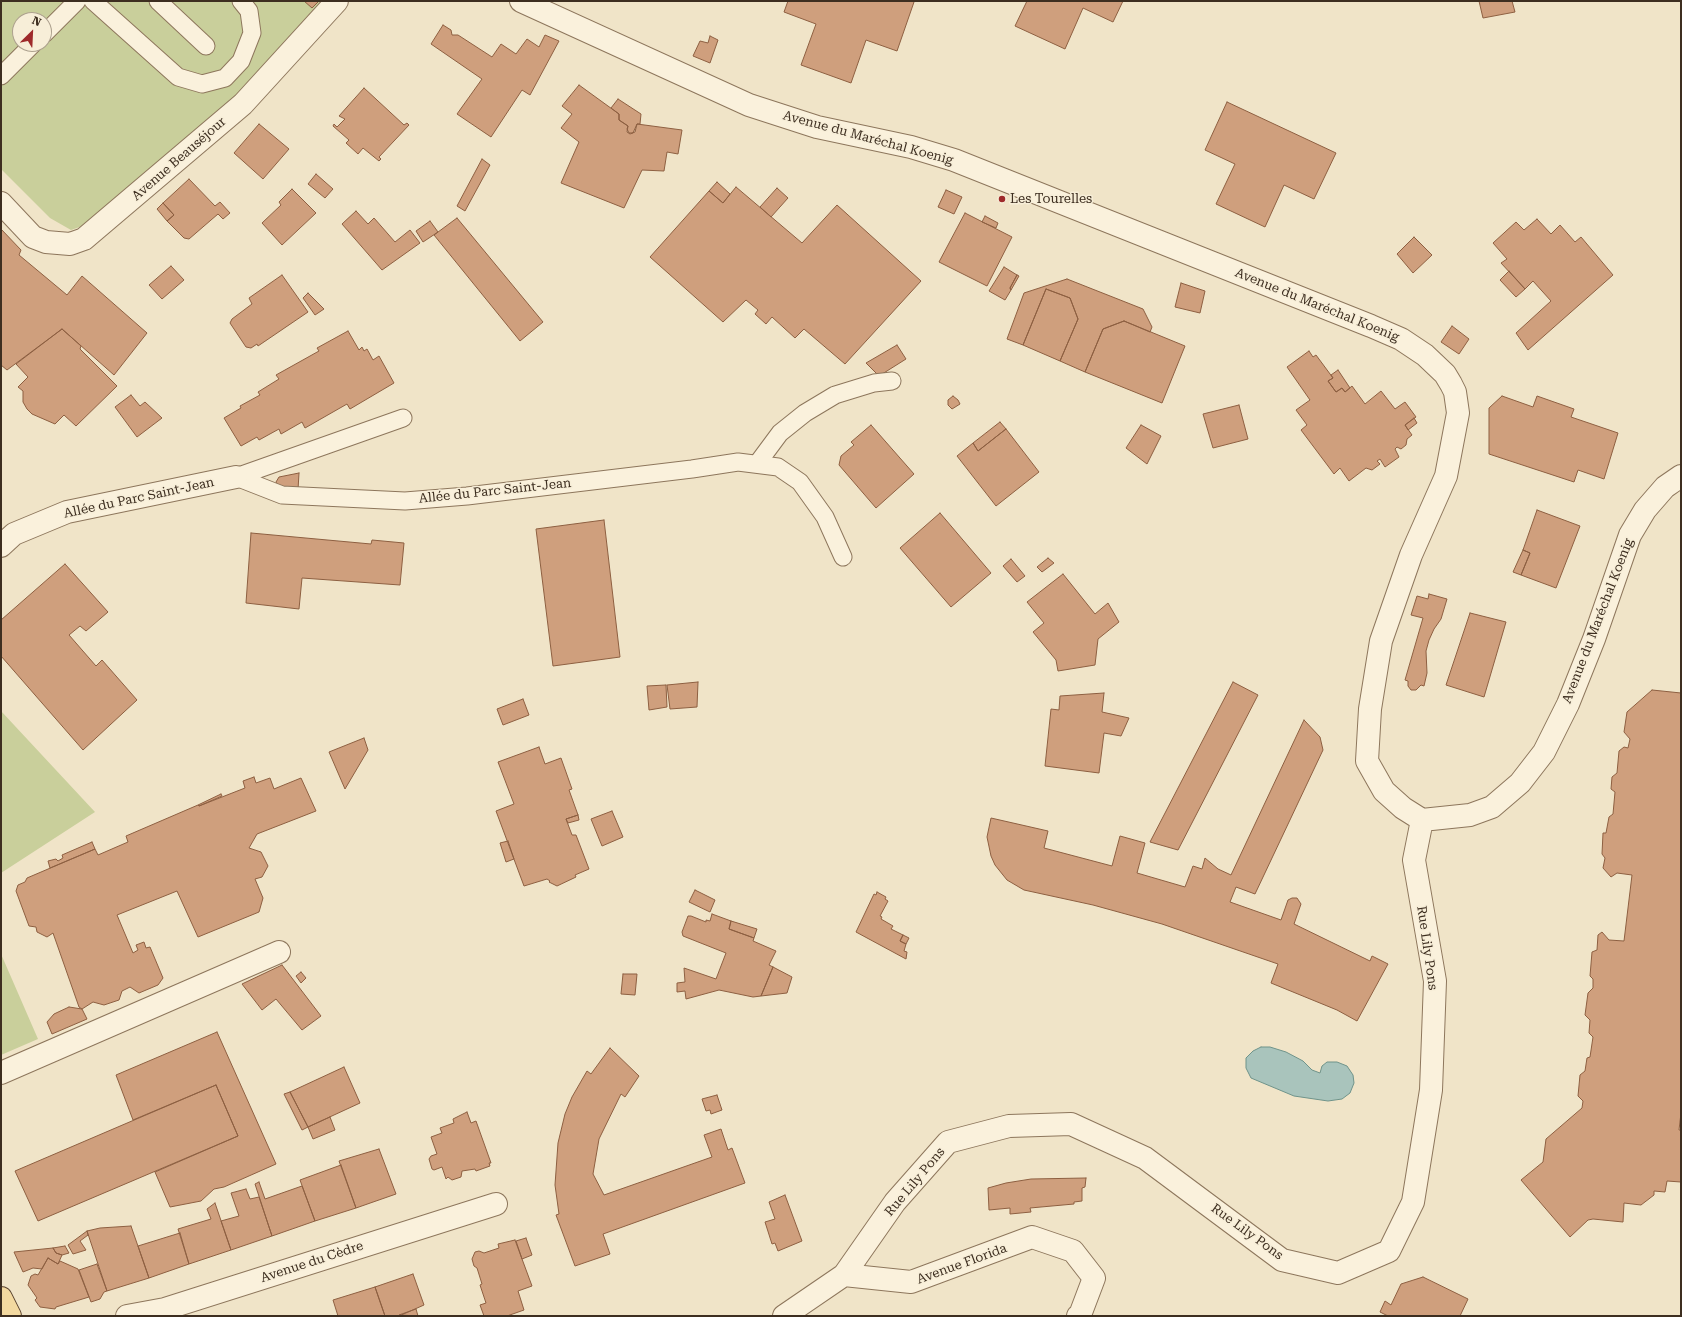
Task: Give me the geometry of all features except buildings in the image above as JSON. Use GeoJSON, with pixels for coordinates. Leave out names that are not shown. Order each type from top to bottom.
{"type":"FeatureCollection","features":[{"type":"Feature","properties":{"kind":"main road"},"geometry":{"type":"LineString","coordinates":[[1,1298],[10,1316]]}},
{"type":"Feature","properties":{"kind":"street","name":"Avenue Beauséjour"},"geometry":{"type":"LineString","coordinates":[[1,203],[33,237],[46,242],[70,244],[84,239],[242,104],[337,1]]}},
{"type":"Feature","properties":{"kind":"street","name":"Avenue du Maréchal Koenig"},"geometry":{"type":"LineString","coordinates":[[521,1],[749,105],[817,127],[912,147],[954,160],[1371,326],[1401,339],[1425,355],[1445,374],[1448,379],[1455,392],[1458,413],[1446,476],[1411,555],[1381,641],[1370,709],[1367,761],[1384,791],[1403,808],[1422,820],[1470,815],[1492,807],[1520,783],[1544,752],[1568,704],[1594,639],[1630,535],[1646,510],[1665,486],[1681,476]]}},
{"type":"Feature","properties":{"kind":"street","name":"Allée du Parc Saint-Jean"},"geometry":{"type":"LineString","coordinates":[[1,546],[14,534],[67,512],[236,477]]}},
{"type":"Feature","properties":{"kind":"street","name":"Rue Lily Pons"},"geometry":{"type":"LineString","coordinates":[[844,1275],[895,1202],[948,1142],[1009,1126],[1071,1124],[1145,1158],[1282,1260],[1338,1273],[1389,1251],[1412,1202],[1431,1090],[1435,981],[1414,860],[1422,820]]}},
{"type":"Feature","properties":{"kind":"street"},"geometry":{"type":"LineString","coordinates":[[1,1073],[279,952]]}},
{"type":"Feature","properties":{"kind":"street","name":"Avenue du Cèdre"},"geometry":{"type":"LineString","coordinates":[[127,1316],[169,1312],[496,1204]]}},
{"type":"Feature","properties":{"kind":"street","name":"Avenue Florida"},"geometry":{"type":"LineString","coordinates":[[844,1275],[911,1282],[1032,1238],[1073,1250],[1094,1278],[1080,1315],[1078,1316]]}},
{"type":"Feature","properties":{"kind":"street"},"geometry":{"type":"LineString","coordinates":[[784,1316],[844,1275]]}},
{"type":"Feature","properties":{"kind":"lane"},"geometry":{"type":"LineString","coordinates":[[52,26],[77,1]]}},
{"type":"Feature","properties":{"kind":"lane"},"geometry":{"type":"LineString","coordinates":[[93,1],[178,77],[202,84],[225,78],[241,61],[252,33],[249,11],[241,1]]}},
{"type":"Feature","properties":{"kind":"lane"},"geometry":{"type":"LineString","coordinates":[[163,2],[206,46]]}},
{"type":"Feature","properties":{"kind":"lane"},"geometry":{"type":"LineString","coordinates":[[1,76],[25,52]]}},
{"type":"Feature","properties":{"kind":"lane"},"geometry":{"type":"LineString","coordinates":[[757,464],[780,434],[805,413],[835,395],[874,383],[892,381]]}},
{"type":"Feature","properties":{"kind":"lane","name":"Allée du Parc Saint-Jean"},"geometry":{"type":"LineString","coordinates":[[236,477],[403,418]]}},
{"type":"Feature","properties":{"kind":"lane","name":"Allée du Parc Saint-Jean"},"geometry":{"type":"LineString","coordinates":[[236,477],[282,495],[405,501],[467,496],[692,469],[738,462],[757,464],[778,467],[800,482],[825,517],[843,557]]}},
{"type":"Feature","properties":{"kind":"green space"},"geometry":{"type":"Polygon","coordinates":[[[1,1],[327,1],[243,91],[91,223],[71,230],[50,218],[1,169],[1,1]]]}},
{"type":"Feature","properties":{"kind":"green space"},"geometry":{"type":"Polygon","coordinates":[[[1,711],[95,812],[1,873],[1,711]]]}},
{"type":"Feature","properties":{"kind":"green space"},"geometry":{"type":"Polygon","coordinates":[[[1,954],[38,1039],[1,1055],[1,954]]]}},
{"type":"Feature","properties":{"kind":"water"},"geometry":{"type":"Polygon","coordinates":[[[1261,1047],[1270,1047],[1286,1052],[1303,1061],[1312,1070],[1320,1073],[1322,1066],[1327,1062],[1337,1062],[1347,1066],[1353,1075],[1354,1083],[1350,1093],[1342,1099],[1328,1101],[1294,1096],[1251,1078],[1246,1068],[1246,1058],[1253,1051],[1261,1047]]]}},
{"type":"Feature","properties":{"kind":"place","name":"Les Tourelles"},"geometry":{"type":"Point","coordinates":[1002,199]}}]}
